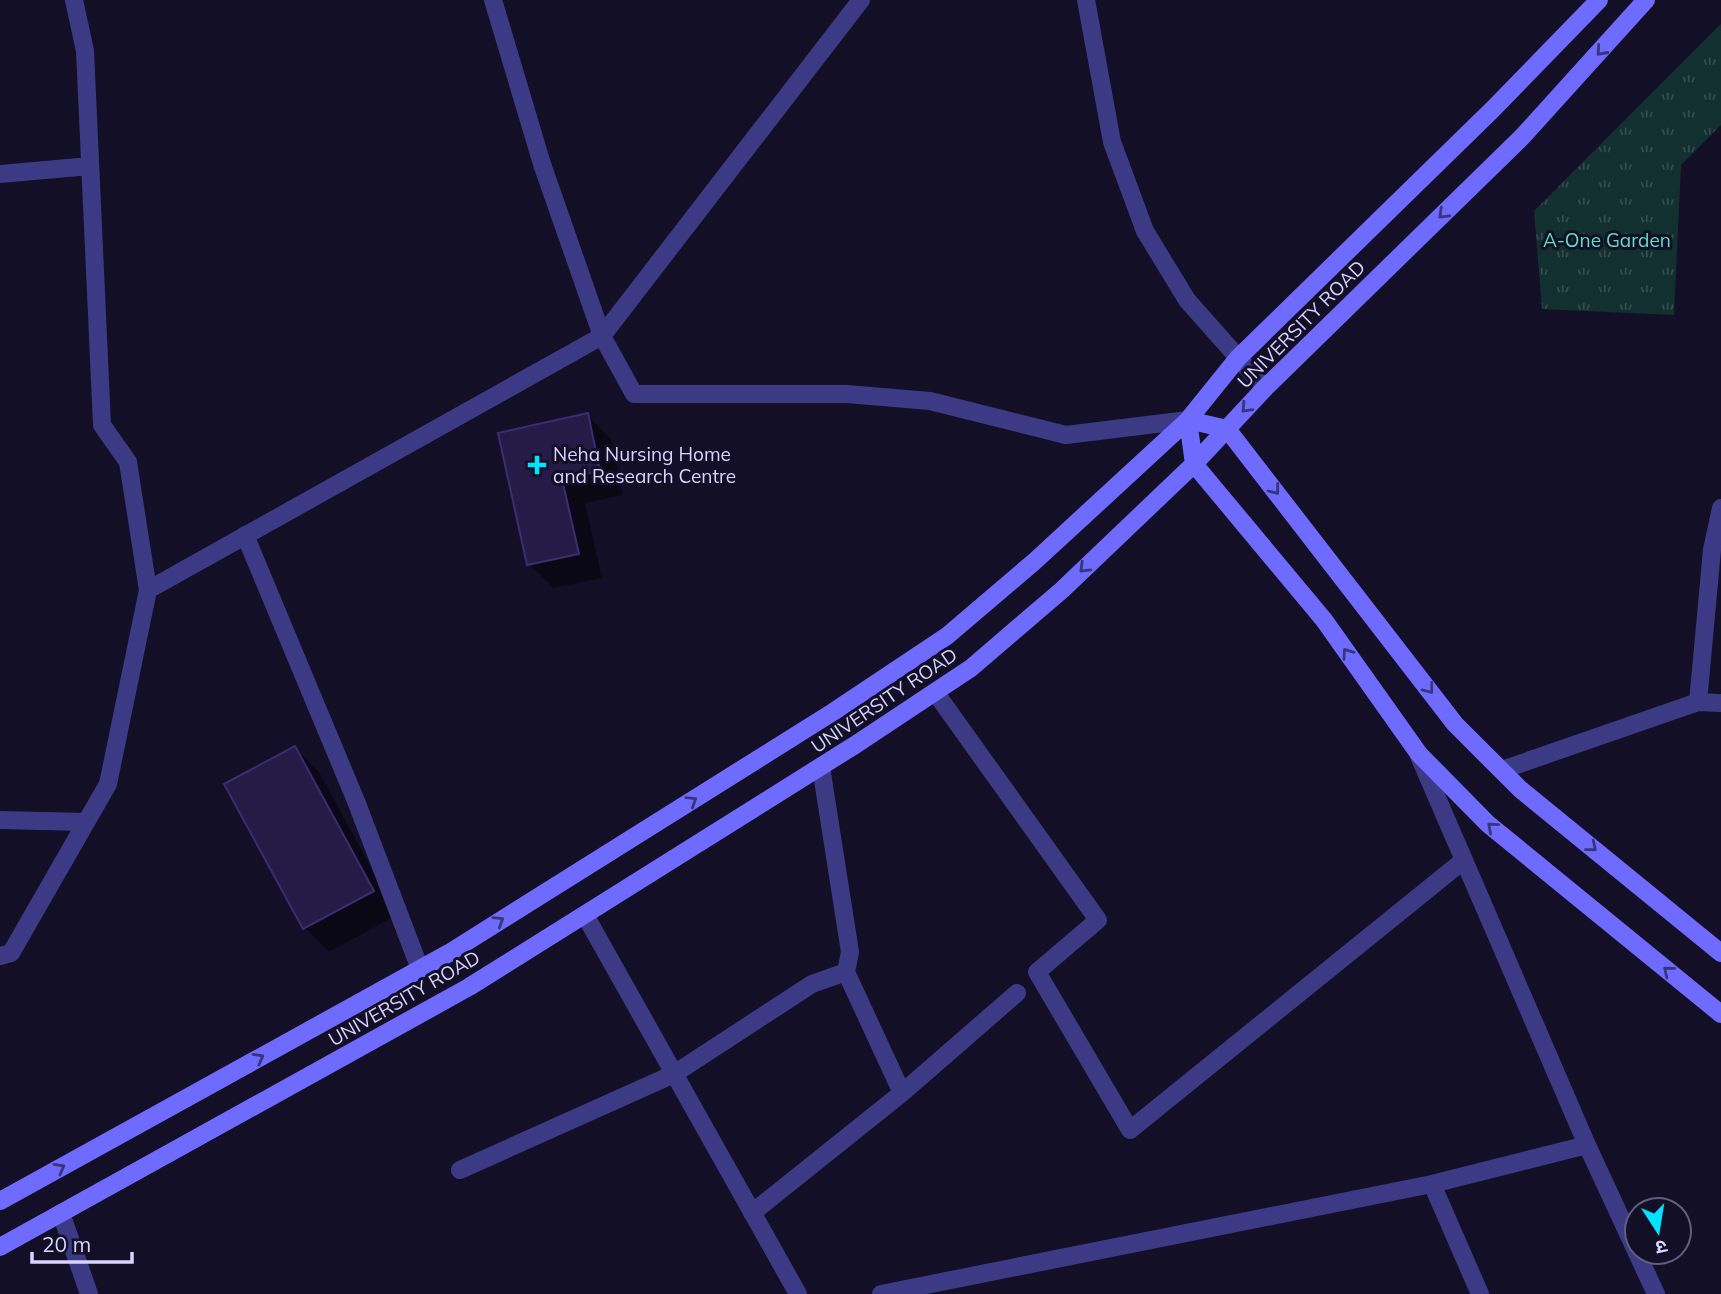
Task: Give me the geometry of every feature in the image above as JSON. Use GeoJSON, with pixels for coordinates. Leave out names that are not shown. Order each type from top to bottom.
{"type":"FeatureCollection","features":[{"type":"Feature","properties":{"kind":"street"},"geometry":{"type":"LineString","coordinates":[[0,956],[11,953],[108,783],[148,590],[128,462],[102,425],[85,51],[74,0]]}},
{"type":"Feature","properties":{"kind":"street"},"geometry":{"type":"LineString","coordinates":[[493,0],[542,164],[602,336],[634,394],[846,394],[930,401],[1066,435],[1188,420],[1227,429],[1455,724],[1520,789],[1721,953]]}},
{"type":"Feature","properties":{"kind":"street"},"geometry":{"type":"LineString","coordinates":[[148,590],[602,336],[861,0]]}},
{"type":"Feature","properties":{"kind":"street"},"geometry":{"type":"LineString","coordinates":[[1086,0],[1112,142],[1145,231],[1187,300],[1265,388]]}},
{"type":"Feature","properties":{"kind":"street","name":"UNIVERSITY ROAD"},"geometry":{"type":"LineString","coordinates":[[0,1201],[420,969],[822,719],[947,636],[1035,561],[1188,420],[1238,358],[1493,109],[1599,0]]}},
{"type":"Feature","properties":{"kind":"street","name":"UNIVERSITY ROAD"},"geometry":{"type":"LineString","coordinates":[[0,1247],[469,987],[821,767],[971,667],[1062,590],[1194,464],[1265,388],[1522,137],[1646,0]]}},
{"type":"Feature","properties":{"kind":"street"},"geometry":{"type":"LineString","coordinates":[[0,174],[90,166]]}},
{"type":"Feature","properties":{"kind":"street"},"geometry":{"type":"LineString","coordinates":[[1188,420],[1194,464],[1324,620],[1419,754],[1488,824],[1721,1014]]}},
{"type":"Feature","properties":{"kind":"street"},"geometry":{"type":"LineString","coordinates":[[1698,702],[1712,550],[1721,508]]}},
{"type":"Feature","properties":{"kind":"street"},"geometry":{"type":"LineString","coordinates":[[245,535],[356,801],[420,969]]}},
{"type":"Feature","properties":{"kind":"street"},"geometry":{"type":"LineString","coordinates":[[935,692],[1098,920],[1037,972],[1130,1130],[1464,860]]}},
{"type":"Feature","properties":{"kind":"street"},"geometry":{"type":"LineString","coordinates":[[1502,770],[1698,702],[1721,703]]}},
{"type":"Feature","properties":{"kind":"street"},"geometry":{"type":"LineString","coordinates":[[1419,754],[1587,1145],[1656,1294]]}},
{"type":"Feature","properties":{"kind":"street"},"geometry":{"type":"LineString","coordinates":[[821,767],[850,951],[846,972],[902,1093]]}},
{"type":"Feature","properties":{"kind":"street"},"geometry":{"type":"LineString","coordinates":[[0,820],[86,822]]}},
{"type":"Feature","properties":{"kind":"street"},"geometry":{"type":"LineString","coordinates":[[584,915],[797,1294]]}},
{"type":"Feature","properties":{"kind":"street"},"geometry":{"type":"LineString","coordinates":[[460,1170],[674,1074],[812,984],[846,972]]}},
{"type":"Feature","properties":{"kind":"street"},"geometry":{"type":"LineString","coordinates":[[752,1213],[902,1093],[1017,993]]}},
{"type":"Feature","properties":{"kind":"street"},"geometry":{"type":"LineString","coordinates":[[881,1294],[1432,1184],[1587,1145]]}},
{"type":"Feature","properties":{"kind":"street"},"geometry":{"type":"LineString","coordinates":[[1432,1184],[1480,1294]]}},
{"type":"Feature","properties":{"kind":"street"},"geometry":{"type":"LineString","coordinates":[[61,1213],[89,1294]]}},
{"type":"Feature","properties":{"kind":"green space","name":"A-One Garden"},"geometry":{"type":"Polygon","coordinates":[[[1721,24],[1721,125],[1681,165],[1674,315],[1542,309],[1534,211],[1721,24]]]}},
{"type":"Feature","properties":{"kind":"building"},"geometry":{"type":"Polygon","coordinates":[[[588,413],[600,471],[562,479],[579,554],[527,565],[498,433],[588,413]]]}},
{"type":"Feature","properties":{"kind":"building"},"geometry":{"type":"Polygon","coordinates":[[[295,746],[374,891],[303,929],[224,784],[295,746]]]}},
{"type":"Feature","properties":{"kind":"place","name":"Neha Nursing Home and Research Centre"},"geometry":{"type":"Point","coordinates":[537,465]}}]}
